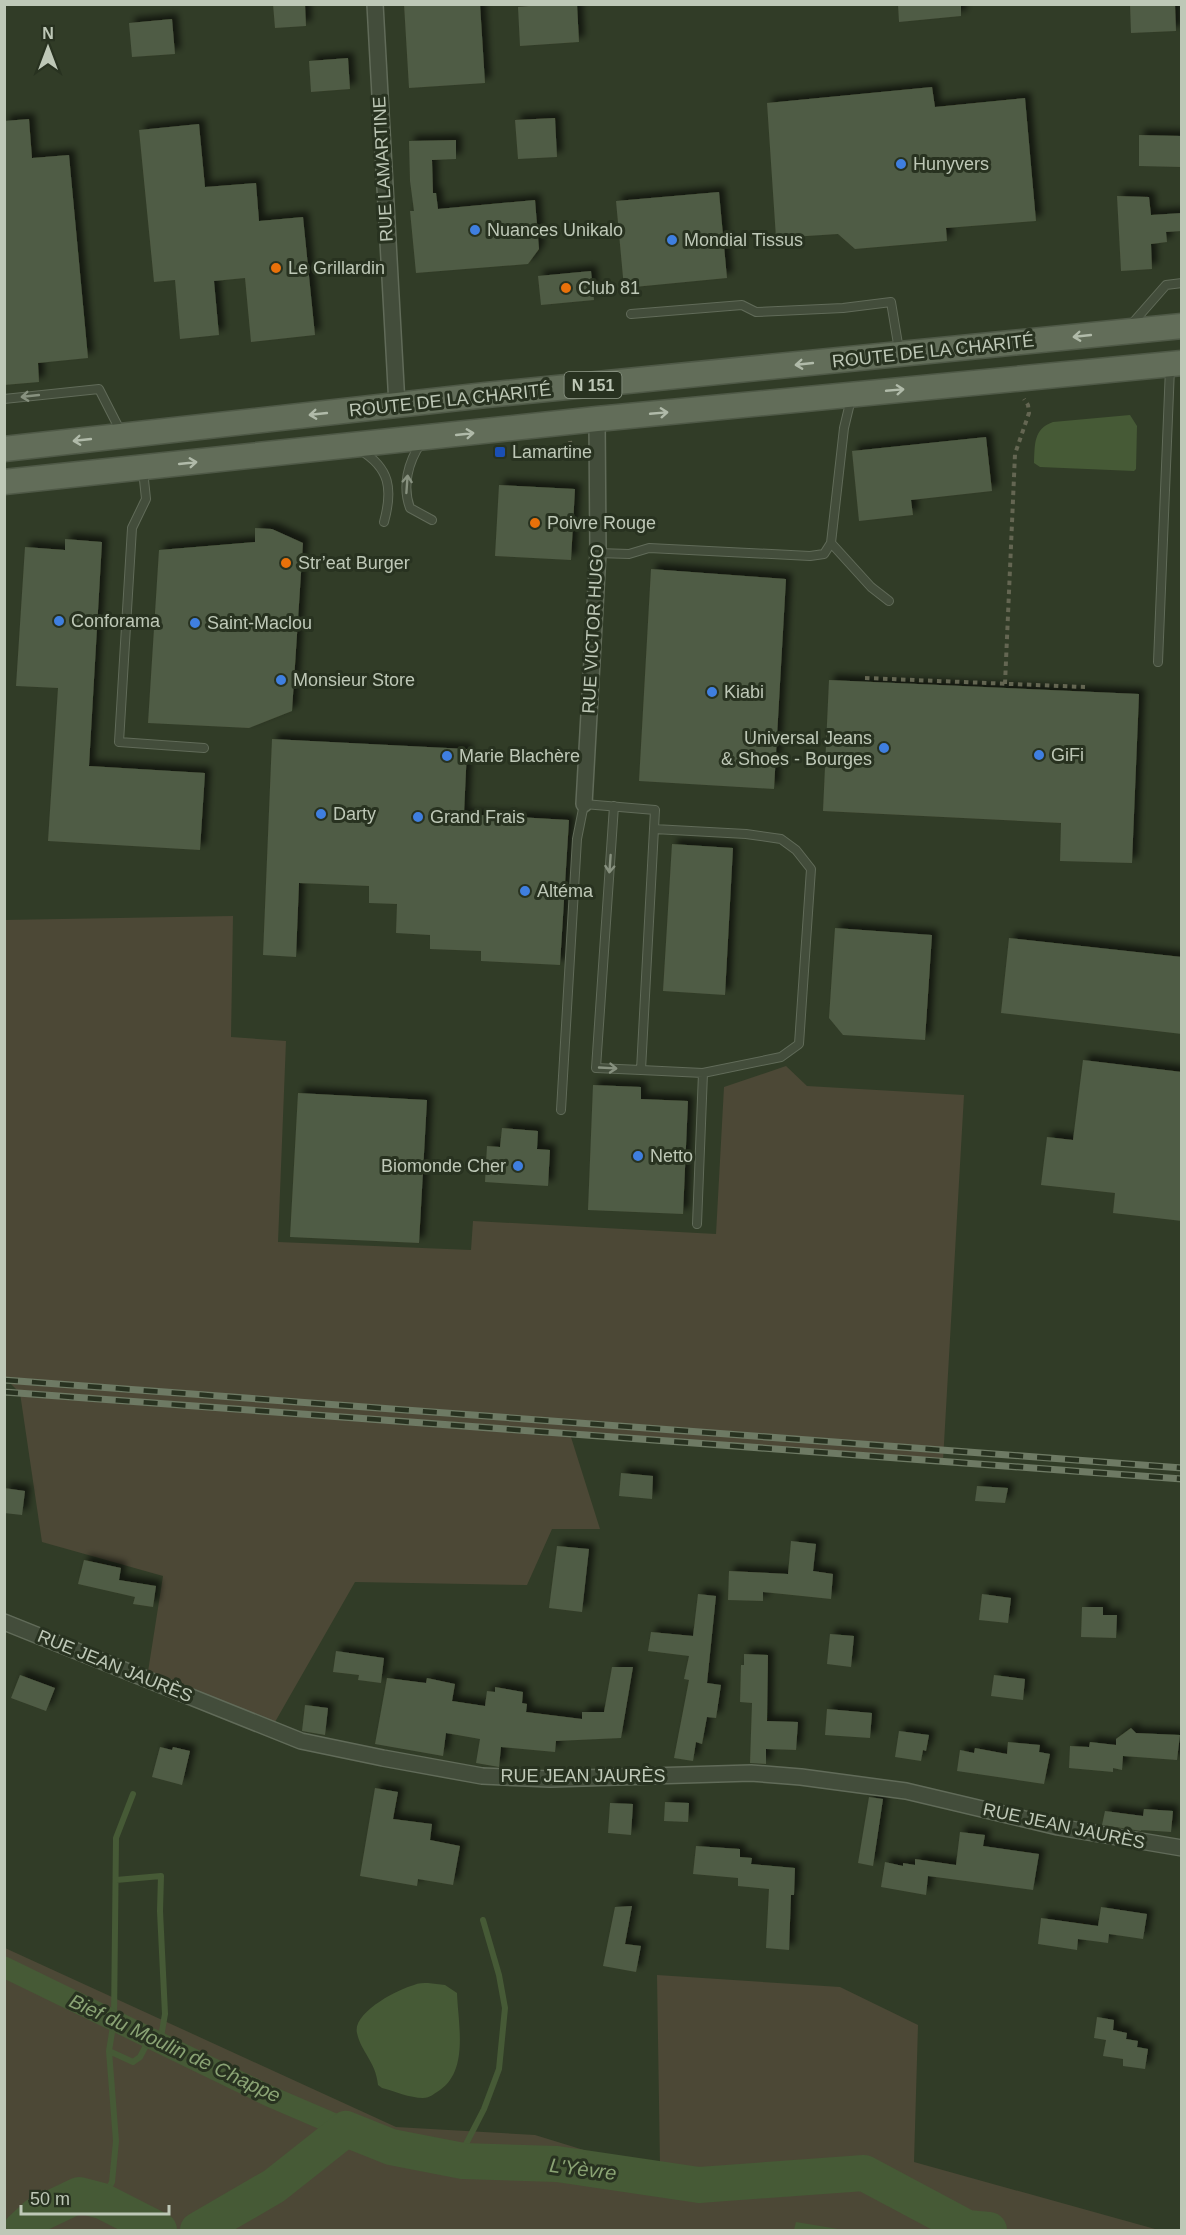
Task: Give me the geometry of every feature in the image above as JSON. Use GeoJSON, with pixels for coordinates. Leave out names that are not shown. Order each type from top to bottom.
{"type":"FeatureCollection","features":[{"type":"Feature","properties":{"kind":"main road","name":"ROUTE DE LA CHARITÉ"},"geometry":{"type":"LineString","coordinates":[[4,448],[397,405],[1182,326]]}},
{"type":"Feature","properties":{"kind":"main road","name":"ROUTE DE LA CHARITÉ"},"geometry":{"type":"LineString","coordinates":[[4,482],[597,419],[1176,363]]}},
{"type":"Feature","properties":{"kind":"street","name":"RUE LAMARTINE"},"geometry":{"type":"LineString","coordinates":[[375,4],[388,275],[397,405]]}},
{"type":"Feature","properties":{"kind":"street","name":"RUE VICTOR HUGO"},"geometry":{"type":"LineString","coordinates":[[584,804],[598,553],[597,419]]}},
{"type":"Feature","properties":{"kind":"street","name":"RUE JEAN JAURÈS"},"geometry":{"type":"LineString","coordinates":[[4,1622],[301,1741],[394,1760],[482,1776],[550,1779],[751,1773],[801,1777],[906,1791],[1058,1827],[1182,1848]]}},
{"type":"Feature","properties":{"kind":"lane"},"geometry":{"type":"LineString","coordinates":[[1125,332],[1166,285],[1182,283]]}},
{"type":"Feature","properties":{"kind":"lane"},"geometry":{"type":"LineString","coordinates":[[632,314],[742,306],[756,312],[843,308],[891,302],[900,355]]}},
{"type":"Feature","properties":{"kind":"lane"},"geometry":{"type":"LineString","coordinates":[[1158,662],[1176,363]]}},
{"type":"Feature","properties":{"kind":"lane"},"geometry":{"type":"LineString","coordinates":[[4,399],[99,389],[123,436]]}},
{"type":"Feature","properties":{"kind":"lane"},"geometry":{"type":"LineString","coordinates":[[598,553],[629,554],[649,548],[810,556],[824,554],[831,543],[844,428],[852,394]]}},
{"type":"Feature","properties":{"kind":"lane"},"geometry":{"type":"LineString","coordinates":[[424,438],[411,460],[406,484],[407,499],[410,508],[432,520]]}},
{"type":"Feature","properties":{"kind":"lane"},"geometry":{"type":"LineString","coordinates":[[350,445],[372,458],[381,466],[386,476],[389,500],[384,522]]}},
{"type":"Feature","properties":{"kind":"lane"},"geometry":{"type":"LineString","coordinates":[[143,468],[146,499],[132,528],[119,742],[204,748]]}},
{"type":"Feature","properties":{"kind":"lane"},"geometry":{"type":"LineString","coordinates":[[831,543],[871,587],[888,601]]}},
{"type":"Feature","properties":{"kind":"lane"},"geometry":{"type":"LineString","coordinates":[[561,1110],[577,839],[584,804],[655,810],[641,1070]]}},
{"type":"Feature","properties":{"kind":"lane"},"geometry":{"type":"LineString","coordinates":[[614,806],[596,1068],[702,1072],[781,1057],[799,1044],[811,869],[796,850],[781,839],[746,834],[654,829]]}},
{"type":"Feature","properties":{"kind":"lane"},"geometry":{"type":"LineString","coordinates":[[697,1224],[702,1072]]}},
{"type":"Feature","properties":{"kind":"path"},"geometry":{"type":"LineString","coordinates":[[1005,684],[1016,454],[1029,413],[1028,405],[1023,399]]}},
{"type":"Feature","properties":{"kind":"path"},"geometry":{"type":"LineString","coordinates":[[865,678],[1085,687]]}},
{"type":"Feature","properties":{"kind":"shaded area"},"geometry":{"type":"Polygon","coordinates":[[[1130,415],[1137,426],[1136,469],[1134,471],[1040,467],[1034,463],[1036,438],[1046,425],[1053,422],[1130,415]]]}},
{"type":"Feature","properties":{"kind":"shaded area"},"geometry":{"type":"Polygon","coordinates":[[[233,916],[231,1037],[286,1041],[278,1242],[471,1250],[473,1221],[716,1234],[724,1087],[786,1066],[807,1086],[964,1095],[943,1461],[570,1434],[600,1529],[552,1529],[527,1585],[355,1582],[271,1729],[147,1678],[163,1576],[42,1542],[20,1393],[5,1378],[4,920],[233,916]]]}},
{"type":"Feature","properties":{"kind":"shaded area"},"geometry":{"type":"Polygon","coordinates":[[[5,1948],[396,2127],[535,2135],[626,2163],[660,2165],[657,1975],[840,1987],[918,2025],[914,2162],[1155,2229],[1171,2230],[5,2230],[5,1948]]]}},
{"type":"Feature","properties":{"kind":"shaded area"},"geometry":{"type":"Polygon","coordinates":[[[416,1984],[445,1985],[457,1993],[460,2045],[455,2071],[449,2081],[430,2096],[418,2098],[378,2085],[377,2077],[359,2040],[357,2025],[369,2010],[398,1991],[416,1984]]]}},
{"type":"Feature","properties":{"kind":"shaded area"},"geometry":{"type":"Polygon","coordinates":[[[796,2222],[844,2230],[794,2230],[796,2222]]]}},
{"type":"Feature","properties":{"kind":"building"},"geometry":{"type":"Polygon","coordinates":[[[273,4],[305,4],[306,26],[275,28],[273,4]]]}},
{"type":"Feature","properties":{"kind":"building"},"geometry":{"type":"Polygon","coordinates":[[[404,4],[480,4],[485,83],[409,88],[404,4]]]}},
{"type":"Feature","properties":{"kind":"building"},"geometry":{"type":"Polygon","coordinates":[[[577,4],[579,42],[520,46],[518,7],[577,4]]]}},
{"type":"Feature","properties":{"kind":"building"},"geometry":{"type":"Polygon","coordinates":[[[898,4],[961,4],[961,16],[899,22],[898,4]]]}},
{"type":"Feature","properties":{"kind":"building"},"geometry":{"type":"Polygon","coordinates":[[[1130,4],[1175,4],[1176,31],[1131,33],[1130,4]]]}},
{"type":"Feature","properties":{"kind":"building"},"geometry":{"type":"Polygon","coordinates":[[[172,19],[175,54],[132,57],[129,23],[172,19]]]}},
{"type":"Feature","properties":{"kind":"building"},"geometry":{"type":"Polygon","coordinates":[[[348,58],[350,89],[311,92],[309,61],[348,58]]]}},
{"type":"Feature","properties":{"kind":"building","name":"Hunyvers"},"geometry":{"type":"Polygon","coordinates":[[[932,87],[935,107],[1025,98],[1036,221],[946,228],[947,241],[855,249],[838,234],[776,238],[767,103],[932,87]]]}},
{"type":"Feature","properties":{"kind":"building"},"geometry":{"type":"Polygon","coordinates":[[[555,118],[557,157],[518,159],[515,120],[555,118]]]}},
{"type":"Feature","properties":{"kind":"building"},"geometry":{"type":"Polygon","coordinates":[[[29,119],[32,158],[69,155],[88,358],[38,363],[39,382],[4,385],[4,121],[29,119]]]}},
{"type":"Feature","properties":{"kind":"building"},"geometry":{"type":"Polygon","coordinates":[[[199,124],[205,187],[256,183],[259,221],[303,217],[315,335],[251,342],[245,278],[214,281],[219,335],[180,339],[175,280],[154,282],[139,130],[199,124]]]}},
{"type":"Feature","properties":{"kind":"building"},"geometry":{"type":"Polygon","coordinates":[[[1139,135],[1182,136],[1181,167],[1139,166],[1139,135]]]}},
{"type":"Feature","properties":{"kind":"building","name":"Nuances Unikalo"},"geometry":{"type":"Polygon","coordinates":[[[456,140],[456,159],[432,160],[433,193],[436,193],[438,209],[535,200],[539,249],[528,264],[416,273],[410,211],[414,211],[410,181],[409,141],[456,140]]]}},
{"type":"Feature","properties":{"kind":"building","name":"Mondial Tissus"},"geometry":{"type":"Polygon","coordinates":[[[719,192],[727,278],[624,288],[616,201],[719,192]]]}},
{"type":"Feature","properties":{"kind":"building"},"geometry":{"type":"Polygon","coordinates":[[[1117,196],[1149,197],[1151,215],[1182,213],[1182,231],[1166,232],[1167,242],[1151,244],[1152,269],[1121,271],[1117,196]]]}},
{"type":"Feature","properties":{"kind":"building","name":"Club 81"},"geometry":{"type":"Polygon","coordinates":[[[591,271],[594,300],[541,305],[538,276],[591,271]]]}},
{"type":"Feature","properties":{"kind":"building"},"geometry":{"type":"Polygon","coordinates":[[[986,437],[992,491],[911,500],[913,515],[859,521],[852,451],[986,437]]]}},
{"type":"Feature","properties":{"kind":"building","name":"Poivre Rouge"},"geometry":{"type":"Polygon","coordinates":[[[499,485],[575,489],[571,560],[495,556],[499,485]]]}},
{"type":"Feature","properties":{"kind":"building"},"geometry":{"type":"Polygon","coordinates":[[[255,528],[272,529],[303,543],[292,711],[249,728],[148,723],[159,550],[255,542],[255,528]]]}},
{"type":"Feature","properties":{"kind":"building"},"geometry":{"type":"Polygon","coordinates":[[[65,539],[102,542],[89,766],[205,773],[200,850],[48,841],[58,688],[16,686],[25,547],[65,550],[65,539]]]}},
{"type":"Feature","properties":{"kind":"building","name":"Kiabi"},"geometry":{"type":"Polygon","coordinates":[[[651,569],[786,579],[774,789],[639,781],[651,569]]]}},
{"type":"Feature","properties":{"kind":"building"},"geometry":{"type":"Polygon","coordinates":[[[829,680],[1139,694],[1132,863],[1060,861],[1061,823],[823,811],[829,680]]]}},
{"type":"Feature","properties":{"kind":"building"},"geometry":{"type":"Polygon","coordinates":[[[272,739],[467,749],[464,814],[569,820],[560,965],[481,961],[481,951],[430,949],[430,935],[396,933],[397,904],[369,903],[369,886],[299,883],[296,957],[263,955],[272,739]]]}},
{"type":"Feature","properties":{"kind":"building"},"geometry":{"type":"Polygon","coordinates":[[[672,844],[733,848],[725,995],[663,991],[672,844]]]}},
{"type":"Feature","properties":{"kind":"building"},"geometry":{"type":"Polygon","coordinates":[[[835,928],[932,935],[925,1040],[843,1035],[829,1018],[835,928]]]}},
{"type":"Feature","properties":{"kind":"building"},"geometry":{"type":"Polygon","coordinates":[[[1009,938],[1182,957],[1182,1034],[1001,1013],[1009,938]]]}},
{"type":"Feature","properties":{"kind":"building"},"geometry":{"type":"Polygon","coordinates":[[[1083,1060],[1182,1072],[1182,1221],[1113,1213],[1115,1193],[1041,1185],[1047,1137],[1073,1140],[1083,1060]]]}},
{"type":"Feature","properties":{"kind":"building","name":"Netto"},"geometry":{"type":"Polygon","coordinates":[[[593,1085],[641,1087],[641,1099],[688,1101],[683,1214],[588,1210],[593,1085]]]}},
{"type":"Feature","properties":{"kind":"building"},"geometry":{"type":"Polygon","coordinates":[[[298,1093],[427,1100],[419,1243],[290,1237],[298,1093]]]}},
{"type":"Feature","properties":{"kind":"building","name":"Biomonde Cher"},"geometry":{"type":"Polygon","coordinates":[[[502,1128],[538,1131],[537,1149],[550,1150],[548,1186],[485,1182],[487,1146],[500,1147],[502,1128]]]}},
{"type":"Feature","properties":{"kind":"building"},"geometry":{"type":"Polygon","coordinates":[[[621,1473],[653,1476],[652,1499],[619,1496],[621,1473]]]}},
{"type":"Feature","properties":{"kind":"building"},"geometry":{"type":"Polygon","coordinates":[[[977,1486],[1008,1488],[1005,1503],[975,1501],[977,1486]]]}},
{"type":"Feature","properties":{"kind":"building"},"geometry":{"type":"Polygon","coordinates":[[[4,1488],[25,1491],[22,1515],[4,1513],[4,1488]]]}},
{"type":"Feature","properties":{"kind":"building"},"geometry":{"type":"Polygon","coordinates":[[[791,1541],[816,1544],[813,1571],[833,1574],[831,1599],[763,1592],[763,1601],[728,1600],[729,1571],[788,1574],[791,1541]]]}},
{"type":"Feature","properties":{"kind":"building"},"geometry":{"type":"Polygon","coordinates":[[[557,1546],[589,1549],[582,1612],[549,1608],[557,1546]]]}},
{"type":"Feature","properties":{"kind":"building"},"geometry":{"type":"Polygon","coordinates":[[[84,1560],[121,1568],[119,1580],[156,1586],[153,1607],[133,1604],[135,1597],[78,1584],[84,1560]]]}},
{"type":"Feature","properties":{"kind":"building"},"geometry":{"type":"Polygon","coordinates":[[[698,1594],[716,1596],[707,1683],[721,1685],[716,1718],[707,1717],[702,1744],[696,1742],[693,1761],[674,1758],[689,1680],[684,1679],[689,1656],[648,1651],[651,1632],[693,1636],[698,1594]]]}},
{"type":"Feature","properties":{"kind":"building"},"geometry":{"type":"Polygon","coordinates":[[[982,1594],[1011,1598],[1008,1623],[979,1620],[982,1594]]]}},
{"type":"Feature","properties":{"kind":"building"},"geometry":{"type":"Polygon","coordinates":[[[1082,1607],[1103,1607],[1103,1615],[1117,1615],[1116,1638],[1081,1637],[1082,1607]]]}},
{"type":"Feature","properties":{"kind":"building"},"geometry":{"type":"Polygon","coordinates":[[[830,1634],[854,1636],[851,1667],[827,1664],[830,1634]]]}},
{"type":"Feature","properties":{"kind":"building"},"geometry":{"type":"Polygon","coordinates":[[[336,1651],[384,1658],[381,1683],[358,1680],[359,1675],[333,1672],[336,1651]]]}},
{"type":"Feature","properties":{"kind":"building"},"geometry":{"type":"Polygon","coordinates":[[[744,1654],[768,1655],[767,1721],[798,1722],[796,1750],[766,1749],[766,1764],[750,1763],[752,1703],[740,1702],[741,1665],[744,1665],[744,1654]]]}},
{"type":"Feature","properties":{"kind":"building"},"geometry":{"type":"Polygon","coordinates":[[[612,1667],[633,1667],[621,1738],[556,1741],[555,1752],[501,1747],[499,1767],[476,1763],[480,1739],[446,1733],[443,1756],[375,1744],[387,1678],[426,1683],[427,1678],[455,1684],[452,1701],[485,1706],[487,1691],[495,1692],[495,1687],[523,1692],[522,1703],[527,1704],[526,1712],[582,1719],[582,1712],[604,1712],[612,1667]]]}},
{"type":"Feature","properties":{"kind":"building"},"geometry":{"type":"Polygon","coordinates":[[[20,1675],[55,1688],[46,1711],[11,1698],[20,1675]]]}},
{"type":"Feature","properties":{"kind":"building"},"geometry":{"type":"Polygon","coordinates":[[[994,1675],[1025,1679],[1023,1700],[991,1696],[994,1675]]]}},
{"type":"Feature","properties":{"kind":"building"},"geometry":{"type":"Polygon","coordinates":[[[305,1705],[328,1708],[325,1735],[302,1731],[305,1705]]]}},
{"type":"Feature","properties":{"kind":"building"},"geometry":{"type":"Polygon","coordinates":[[[827,1709],[872,1713],[870,1738],[825,1735],[827,1709]]]}},
{"type":"Feature","properties":{"kind":"building"},"geometry":{"type":"Polygon","coordinates":[[[1131,1728],[1136,1733],[1180,1735],[1177,1760],[1123,1756],[1122,1770],[1113,1768],[1113,1772],[1069,1768],[1070,1746],[1089,1747],[1090,1742],[1116,1745],[1116,1739],[1131,1728]]]}},
{"type":"Feature","properties":{"kind":"building"},"geometry":{"type":"Polygon","coordinates":[[[899,1731],[929,1735],[926,1751],[923,1750],[921,1761],[895,1757],[899,1731]]]}},
{"type":"Feature","properties":{"kind":"building"},"geometry":{"type":"Polygon","coordinates":[[[1008,1742],[1040,1745],[1039,1752],[1050,1754],[1044,1784],[957,1771],[960,1750],[974,1753],[975,1748],[1007,1754],[1008,1742]]]}},
{"type":"Feature","properties":{"kind":"building"},"geometry":{"type":"Polygon","coordinates":[[[160,1747],[190,1751],[182,1785],[152,1777],[160,1747]]]}},
{"type":"Feature","properties":{"kind":"building"},"geometry":{"type":"Polygon","coordinates":[[[375,1788],[398,1792],[393,1819],[432,1824],[430,1840],[460,1846],[453,1885],[418,1879],[417,1886],[360,1876],[375,1788]]]}},
{"type":"Feature","properties":{"kind":"building"},"geometry":{"type":"Polygon","coordinates":[[[869,1797],[883,1799],[873,1866],[858,1863],[869,1797]]]}},
{"type":"Feature","properties":{"kind":"building"},"geometry":{"type":"Polygon","coordinates":[[[665,1802],[689,1803],[688,1822],[664,1821],[665,1802]]]}},
{"type":"Feature","properties":{"kind":"building"},"geometry":{"type":"Polygon","coordinates":[[[610,1803],[633,1804],[631,1835],[608,1833],[610,1803]]]}},
{"type":"Feature","properties":{"kind":"building"},"geometry":{"type":"Polygon","coordinates":[[[1144,1809],[1173,1811],[1171,1832],[1141,1830],[1144,1809]]]}},
{"type":"Feature","properties":{"kind":"building"},"geometry":{"type":"Polygon","coordinates":[[[1105,1811],[1143,1816],[1141,1831],[1102,1825],[1105,1811]]]}},
{"type":"Feature","properties":{"kind":"building"},"geometry":{"type":"Polygon","coordinates":[[[960,1832],[985,1835],[983,1846],[1039,1854],[1033,1890],[928,1876],[926,1895],[881,1887],[885,1862],[903,1866],[903,1863],[915,1865],[915,1859],[956,1865],[960,1832]]]}},
{"type":"Feature","properties":{"kind":"building"},"geometry":{"type":"Polygon","coordinates":[[[696,1846],[740,1849],[740,1857],[752,1858],[751,1864],[795,1868],[794,1895],[791,1895],[789,1950],[766,1948],[769,1889],[738,1886],[738,1878],[693,1874],[696,1846]]]}},
{"type":"Feature","properties":{"kind":"building"},"geometry":{"type":"Polygon","coordinates":[[[632,1906],[625,1944],[641,1946],[636,1972],[603,1966],[615,1907],[632,1906]]]}},
{"type":"Feature","properties":{"kind":"building"},"geometry":{"type":"Polygon","coordinates":[[[1101,1907],[1147,1914],[1143,1939],[1109,1934],[1108,1943],[1078,1939],[1077,1950],[1038,1944],[1041,1918],[1098,1926],[1101,1907]]]}},
{"type":"Feature","properties":{"kind":"building"},"geometry":{"type":"Polygon","coordinates":[[[1097,2017],[1114,2020],[1113,2030],[1127,2033],[1126,2039],[1138,2041],[1137,2047],[1148,2049],[1145,2069],[1123,2066],[1123,2059],[1103,2056],[1106,2040],[1094,2038],[1097,2017]]]}},
{"type":"Feature","properties":{"kind":"waterway"},"geometry":{"type":"LineString","coordinates":[[102,2201],[112,2182],[116,2141],[109,2051],[114,2020],[116,1838],[133,1794]]}},
{"type":"Feature","properties":{"kind":"waterway"},"geometry":{"type":"LineString","coordinates":[[116,1880],[161,1876],[160,1911],[165,2014],[160,2043]]}},
{"type":"Feature","properties":{"kind":"waterway"},"geometry":{"type":"LineString","coordinates":[[463,2161],[466,2144],[484,2109],[499,2069],[505,2008],[499,1975],[483,1920]]}},
{"type":"Feature","properties":{"kind":"waterway","name":"Bief du Moulin de Chappe"},"geometry":{"type":"LineString","coordinates":[[4,1967],[269,2096],[346,2129]]}},
{"type":"Feature","properties":{"kind":"waterway"},"geometry":{"type":"LineString","coordinates":[[109,2051],[133,2062],[140,2057],[150,2038]]}},
{"type":"Feature","properties":{"kind":"waterway","name":"L'Yèvre"},"geometry":{"type":"LineString","coordinates":[[198,2230],[274,2186],[346,2129],[391,2147],[463,2161],[557,2164],[699,2185],[864,2173],[967,2228],[989,2230]]}},
{"type":"Feature","properties":{"kind":"waterway","name":"L'Yèvre"},"geometry":{"type":"LineString","coordinates":[[21,2230],[37,2215],[79,2195],[102,2201],[159,2230]]}},
{"type":"Feature","properties":{"kind":"railway"},"geometry":{"type":"LineString","coordinates":[[4,1380],[1182,1468]]}},
{"type":"Feature","properties":{"kind":"railway"},"geometry":{"type":"LineString","coordinates":[[4,1392],[1182,1479]]}},
{"type":"Feature","properties":{"kind":"place","name":"Hunyvers"},"geometry":{"type":"Point","coordinates":[901,164]}},
{"type":"Feature","properties":{"kind":"place","name":"Nuances Unikalo"},"geometry":{"type":"Point","coordinates":[475,230]}},
{"type":"Feature","properties":{"kind":"place","name":"Mondial Tissus"},"geometry":{"type":"Point","coordinates":[672,240]}},
{"type":"Feature","properties":{"kind":"place","name":"Le Grillardin"},"geometry":{"type":"Point","coordinates":[276,268]}},
{"type":"Feature","properties":{"kind":"place","name":"Club 81"},"geometry":{"type":"Point","coordinates":[566,288]}},
{"type":"Feature","properties":{"kind":"place","name":"Lamartine"},"geometry":{"type":"Point","coordinates":[500,452]}},
{"type":"Feature","properties":{"kind":"place","name":"Poivre Rouge"},"geometry":{"type":"Point","coordinates":[535,523]}},
{"type":"Feature","properties":{"kind":"place","name":"Str’eat Burger"},"geometry":{"type":"Point","coordinates":[286,563]}},
{"type":"Feature","properties":{"kind":"place","name":"Conforama"},"geometry":{"type":"Point","coordinates":[59,621]}},
{"type":"Feature","properties":{"kind":"place","name":"Saint-Maclou"},"geometry":{"type":"Point","coordinates":[195,623]}},
{"type":"Feature","properties":{"kind":"place","name":"Monsieur Store"},"geometry":{"type":"Point","coordinates":[281,680]}},
{"type":"Feature","properties":{"kind":"place","name":"Kiabi"},"geometry":{"type":"Point","coordinates":[712,692]}},
{"type":"Feature","properties":{"kind":"place","name":"Universal Jeans & Shoes - Bourges"},"geometry":{"type":"Point","coordinates":[884,748]}},
{"type":"Feature","properties":{"kind":"place","name":"GiFi"},"geometry":{"type":"Point","coordinates":[1039,755]}},
{"type":"Feature","properties":{"kind":"place","name":"Marie Blachère"},"geometry":{"type":"Point","coordinates":[447,756]}},
{"type":"Feature","properties":{"kind":"place","name":"Darty"},"geometry":{"type":"Point","coordinates":[321,814]}},
{"type":"Feature","properties":{"kind":"place","name":"Grand Frais"},"geometry":{"type":"Point","coordinates":[418,817]}},
{"type":"Feature","properties":{"kind":"place","name":"Altéma"},"geometry":{"type":"Point","coordinates":[525,891]}},
{"type":"Feature","properties":{"kind":"place","name":"Netto"},"geometry":{"type":"Point","coordinates":[638,1156]}},
{"type":"Feature","properties":{"kind":"place","name":"Biomonde Cher"},"geometry":{"type":"Point","coordinates":[518,1166]}}]}
